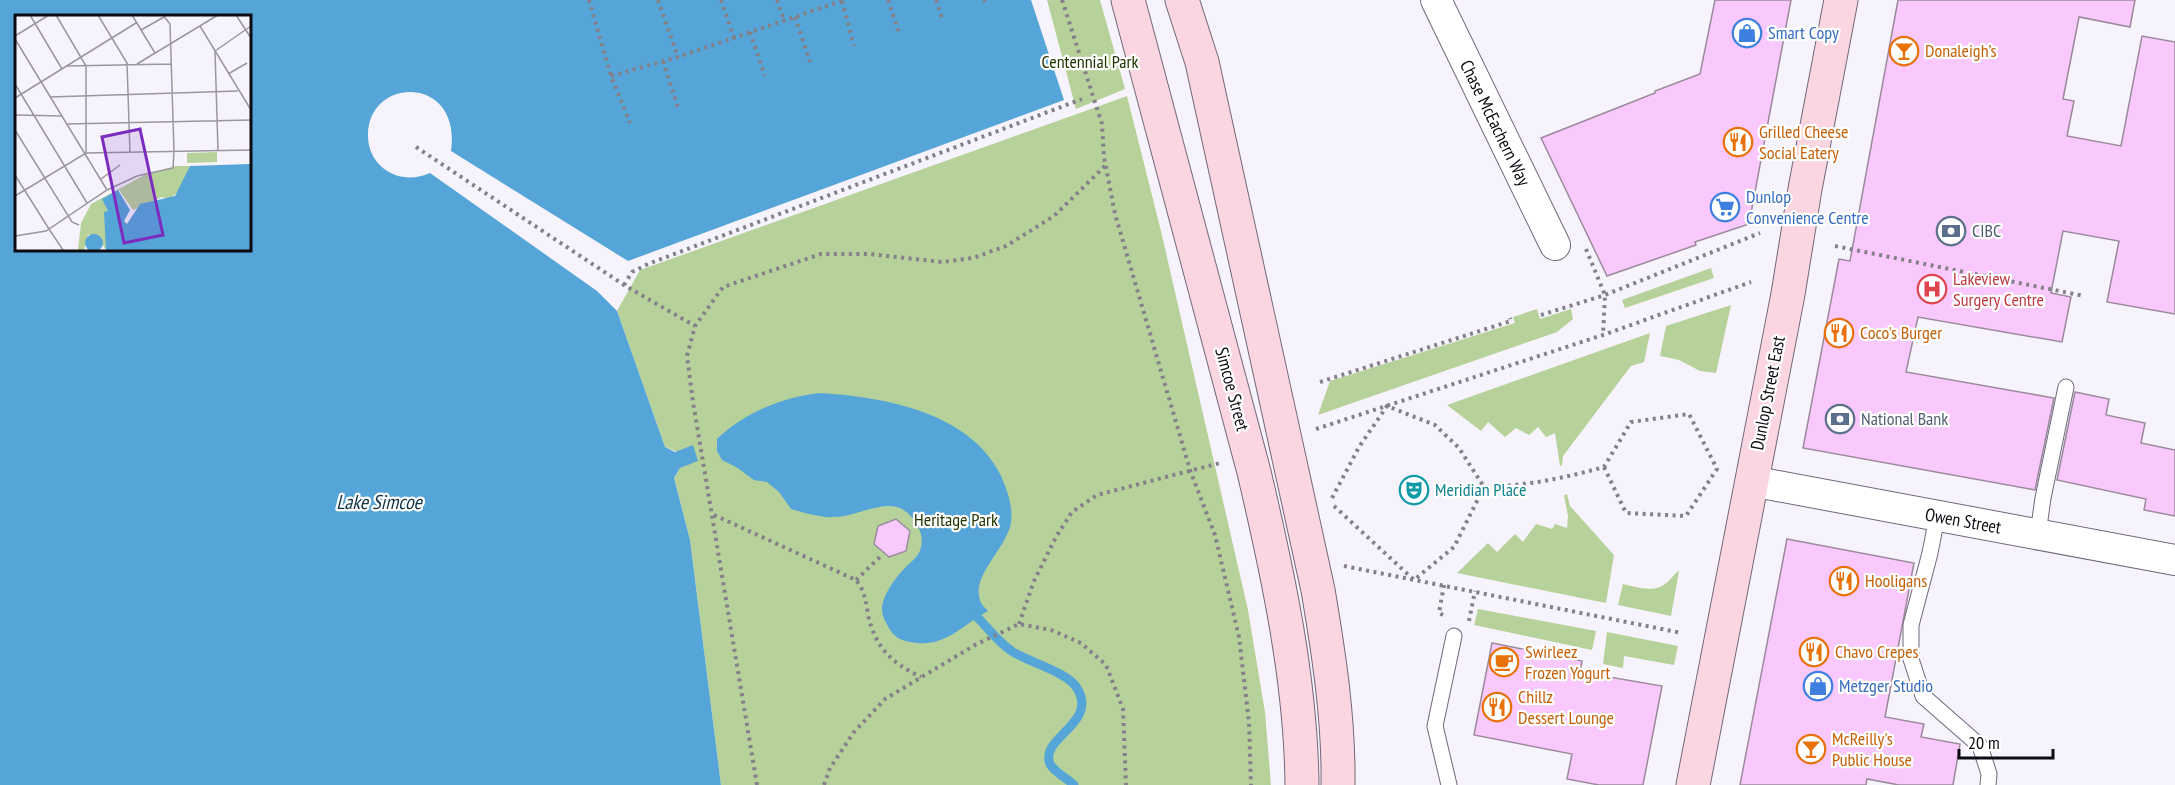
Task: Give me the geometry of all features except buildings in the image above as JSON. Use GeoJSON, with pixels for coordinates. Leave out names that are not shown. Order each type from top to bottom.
{"type":"FeatureCollection","features":[{"type":"Feature","properties":{"kind":"main road","name":"Simcoe Street"},"geometry":{"type":"LineString","coordinates":[[1128,0],[1268,531],[1288,632],[1302,755],[1302,785]]}},
{"type":"Feature","properties":{"kind":"main road"},"geometry":{"type":"LineString","coordinates":[[1182,0],[1202,62],[1318,590],[1330,663],[1338,757],[1338,785]]}},
{"type":"Feature","properties":{"kind":"main road","name":"Dunlop Street East"},"geometry":{"type":"LineString","coordinates":[[1693,785],[1842,0]]}},
{"type":"Feature","properties":{"kind":"street","name":"Chase McEachern Way"},"geometry":{"type":"LineString","coordinates":[[1436,0],[1554,245]]}},
{"type":"Feature","properties":{"kind":"street","name":"Owen Street"},"geometry":{"type":"LineString","coordinates":[[1751,481],[2175,560]]}},
{"type":"Feature","properties":{"kind":"lane"},"geometry":{"type":"LineString","coordinates":[[2038,534],[2043,498],[2066,387]]}},
{"type":"Feature","properties":{"kind":"lane"},"geometry":{"type":"LineString","coordinates":[[1937,517],[1911,625],[1911,659],[1923,696],[1980,746],[1989,774],[1988,785]]}},
{"type":"Feature","properties":{"kind":"lane"},"geometry":{"type":"LineString","coordinates":[[1449,785],[1435,726],[1456,629]]}},
{"type":"Feature","properties":{"kind":"path"},"geometry":{"type":"LineString","coordinates":[[589,0],[611,76],[630,123]]}},
{"type":"Feature","properties":{"kind":"path"},"geometry":{"type":"LineString","coordinates":[[658,0],[678,57]]}},
{"type":"Feature","properties":{"kind":"path"},"geometry":{"type":"LineString","coordinates":[[721,0],[734,38]]}},
{"type":"Feature","properties":{"kind":"path"},"geometry":{"type":"LineString","coordinates":[[777,0],[784,21]]}},
{"type":"Feature","properties":{"kind":"path"},"geometry":{"type":"LineString","coordinates":[[611,76],[678,57],[843,0],[854,46]]}},
{"type":"Feature","properties":{"kind":"path"},"geometry":{"type":"LineString","coordinates":[[888,0],[899,32]]}},
{"type":"Feature","properties":{"kind":"path"},"geometry":{"type":"LineString","coordinates":[[936,0],[942,18]]}},
{"type":"Feature","properties":{"kind":"path"},"geometry":{"type":"LineString","coordinates":[[1062,0],[1102,124],[1106,165],[1115,214],[1190,470],[1215,536],[1239,638],[1250,733],[1251,785]]}},
{"type":"Feature","properties":{"kind":"path"},"geometry":{"type":"LineString","coordinates":[[795,17],[810,62]]}},
{"type":"Feature","properties":{"kind":"path"},"geometry":{"type":"LineString","coordinates":[[750,32],[765,76]]}},
{"type":"Feature","properties":{"kind":"path"},"geometry":{"type":"LineString","coordinates":[[663,61],[678,108]]}},
{"type":"Feature","properties":{"kind":"path"},"geometry":{"type":"LineString","coordinates":[[624,285],[632,272],[648,264],[1082,99]]}},
{"type":"Feature","properties":{"kind":"path"},"geometry":{"type":"LineString","coordinates":[[416,147],[624,285],[695,326]]}},
{"type":"Feature","properties":{"kind":"path"},"geometry":{"type":"LineString","coordinates":[[757,785],[693,402],[687,356],[695,326],[723,287],[821,254],[869,254],[942,262],[973,258],[1006,246],[1054,216],[1106,165]]}},
{"type":"Feature","properties":{"kind":"path"},"geometry":{"type":"LineString","coordinates":[[1541,315],[1605,295],[1760,233]]}},
{"type":"Feature","properties":{"kind":"path"},"geometry":{"type":"LineString","coordinates":[[1554,245],[1584,245],[1605,295],[1603,335]]}},
{"type":"Feature","properties":{"kind":"path"},"geometry":{"type":"LineString","coordinates":[[1835,246],[2084,296]]}},
{"type":"Feature","properties":{"kind":"path"},"geometry":{"type":"LineString","coordinates":[[1311,431],[1603,335],[1751,282]]}},
{"type":"Feature","properties":{"kind":"path"},"geometry":{"type":"LineString","coordinates":[[1320,382],[1511,321],[1510,318]]}},
{"type":"Feature","properties":{"kind":"path"},"geometry":{"type":"LineString","coordinates":[[1388,406],[1435,425],[1459,448],[1484,487]]}},
{"type":"Feature","properties":{"kind":"path"},"geometry":{"type":"LineString","coordinates":[[1388,406],[1359,447],[1330,502],[1414,579]]}},
{"type":"Feature","properties":{"kind":"path"},"geometry":{"type":"LineString","coordinates":[[1484,487],[1508,487],[1564,478],[1604,467],[1631,422],[1689,414],[1717,470],[1686,516],[1626,513],[1604,467]]}},
{"type":"Feature","properties":{"kind":"path"},"geometry":{"type":"LineString","coordinates":[[1018,624],[1034,581],[1056,537],[1072,512],[1097,495],[1222,463]]}},
{"type":"Feature","properties":{"kind":"path"},"geometry":{"type":"LineString","coordinates":[[1414,579],[1454,547],[1484,487]]}},
{"type":"Feature","properties":{"kind":"path"},"geometry":{"type":"LineString","coordinates":[[713,515],[856,580],[863,588],[869,619],[881,647],[897,665],[922,678]]}},
{"type":"Feature","properties":{"kind":"path"},"geometry":{"type":"LineString","coordinates":[[856,580],[881,556]]}},
{"type":"Feature","properties":{"kind":"path"},"geometry":{"type":"LineString","coordinates":[[1337,565],[1682,633]]}},
{"type":"Feature","properties":{"kind":"path"},"geometry":{"type":"LineString","coordinates":[[1444,585],[1438,613],[1448,618]]}},
{"type":"Feature","properties":{"kind":"path"},"geometry":{"type":"LineString","coordinates":[[1456,629],[1469,621],[1475,591]]}},
{"type":"Feature","properties":{"kind":"path"},"geometry":{"type":"LineString","coordinates":[[824,785],[830,768],[854,732],[885,699],[975,645],[1018,624],[1052,630],[1081,643],[1106,665],[1123,709],[1126,785]]}},
{"type":"Feature","properties":{"kind":"green space","name":"Centennial Park"},"geometry":{"type":"Polygon","coordinates":[[[1047,0],[1100,0],[1125,89],[1076,109],[1047,0]]]}},
{"type":"Feature","properties":{"kind":"green space","name":"Heritage Park"},"geometry":{"type":"Polygon","coordinates":[[[1127,96],[1161,231],[1248,610],[1265,712],[1271,785],[721,785],[690,540],[674,478],[680,468],[698,460],[665,447],[617,311],[640,270],[1127,96]]]}},
{"type":"Feature","properties":{"kind":"green space"},"geometry":{"type":"Polygon","coordinates":[[[1711,268],[1714,278],[1625,308],[1622,300],[1711,268]]]}},
{"type":"Feature","properties":{"kind":"green space"},"geometry":{"type":"Polygon","coordinates":[[[1731,305],[1716,373],[1700,371],[1679,360],[1660,356],[1666,326],[1731,305]]]}},
{"type":"Feature","properties":{"kind":"green space"},"geometry":{"type":"Polygon","coordinates":[[[1537,309],[1540,319],[1571,309],[1573,319],[1557,332],[1318,415],[1330,381],[1515,323],[1513,317],[1537,309]]]}},
{"type":"Feature","properties":{"kind":"green space"},"geometry":{"type":"Polygon","coordinates":[[[1650,333],[1644,362],[1631,366],[1563,456],[1560,466],[1555,433],[1546,437],[1538,427],[1529,435],[1516,428],[1505,437],[1488,422],[1481,431],[1447,405],[1650,333]]]}},
{"type":"Feature","properties":{"kind":"green space"},"geometry":{"type":"Polygon","coordinates":[[[1567,494],[1570,506],[1614,555],[1606,603],[1457,573],[1488,543],[1497,552],[1515,534],[1523,542],[1536,524],[1552,529],[1555,524],[1567,528],[1568,516],[1564,495],[1567,494]]]}},
{"type":"Feature","properties":{"kind":"green space"},"geometry":{"type":"Polygon","coordinates":[[[1679,571],[1671,616],[1618,605],[1623,584],[1645,588],[1661,587],[1679,571]]]}},
{"type":"Feature","properties":{"kind":"green space"},"geometry":{"type":"Polygon","coordinates":[[[1478,609],[1596,631],[1592,650],[1474,625],[1478,609]]]}},
{"type":"Feature","properties":{"kind":"green space"},"geometry":{"type":"Polygon","coordinates":[[[1607,632],[1678,646],[1674,665],[1624,656],[1623,668],[1603,664],[1607,632]]]}},
{"type":"Feature","properties":{"kind":"water","name":"Lake Simcoe"},"geometry":{"type":"Polygon","coordinates":[[[0,0],[1031,0],[1064,100],[628,261],[451,151],[451,126],[443,108],[429,97],[413,92],[397,94],[382,102],[372,116],[368,136],[369,145],[379,165],[388,172],[406,177],[418,177],[430,173],[597,291],[617,311],[665,447],[675,452],[693,445],[698,461],[680,468],[674,478],[690,540],[721,785],[0,785],[0,0]]]}},
{"type":"Feature","properties":{"kind":"water"},"geometry":{"type":"Polygon","coordinates":[[[821,393],[897,404],[946,422],[968,436],[986,453],[1000,474],[1009,497],[1011,522],[1004,541],[981,581],[980,600],[988,611],[952,635],[933,642],[906,641],[893,634],[884,619],[882,606],[886,593],[917,556],[921,547],[920,531],[906,512],[895,506],[887,506],[829,517],[791,509],[779,492],[767,482],[754,480],[722,460],[717,451],[717,439],[739,421],[779,402],[821,393]]]}},
{"type":"Feature","properties":{"kind":"waterway"},"geometry":{"type":"LineString","coordinates":[[977,617],[1008,649],[1065,677],[1077,688],[1082,700],[1081,711],[1049,754],[1052,767],[1074,785]]}},
{"type":"Feature","properties":{"kind":"place","name":"Smart Copy"},"geometry":{"type":"Point","coordinates":[1747,33]}},
{"type":"Feature","properties":{"kind":"place","name":"Donaleigh’s"},"geometry":{"type":"Point","coordinates":[1904,51]}},
{"type":"Feature","properties":{"kind":"place","name":"Grilled Cheese Social Eatery"},"geometry":{"type":"Point","coordinates":[1738,142]}},
{"type":"Feature","properties":{"kind":"place","name":"Dunlop Convenience Centre"},"geometry":{"type":"Point","coordinates":[1725,207]}},
{"type":"Feature","properties":{"kind":"place","name":"CIBC"},"geometry":{"type":"Point","coordinates":[1951,231]}},
{"type":"Feature","properties":{"kind":"place","name":"Lakeview Surgery Centre"},"geometry":{"type":"Point","coordinates":[1932,289]}},
{"type":"Feature","properties":{"kind":"place","name":"Coco's Burger"},"geometry":{"type":"Point","coordinates":[1839,333]}},
{"type":"Feature","properties":{"kind":"place","name":"National Bank"},"geometry":{"type":"Point","coordinates":[1840,419]}},
{"type":"Feature","properties":{"kind":"place","name":"Meridian Place"},"geometry":{"type":"Point","coordinates":[1414,490]}},
{"type":"Feature","properties":{"kind":"place","name":"Hooligans"},"geometry":{"type":"Point","coordinates":[1844,581]}},
{"type":"Feature","properties":{"kind":"place","name":"Chavo Crepes"},"geometry":{"type":"Point","coordinates":[1814,652]}},
{"type":"Feature","properties":{"kind":"place","name":"Swirleez Frozen Yogurt"},"geometry":{"type":"Point","coordinates":[1504,662]}},
{"type":"Feature","properties":{"kind":"place","name":"Metzger Studio"},"geometry":{"type":"Point","coordinates":[1818,686]}},
{"type":"Feature","properties":{"kind":"place","name":"Chillz Dessert Lounge"},"geometry":{"type":"Point","coordinates":[1497,707]}},
{"type":"Feature","properties":{"kind":"place","name":"McReilly's Public House"},"geometry":{"type":"Point","coordinates":[1811,749]}}]}
